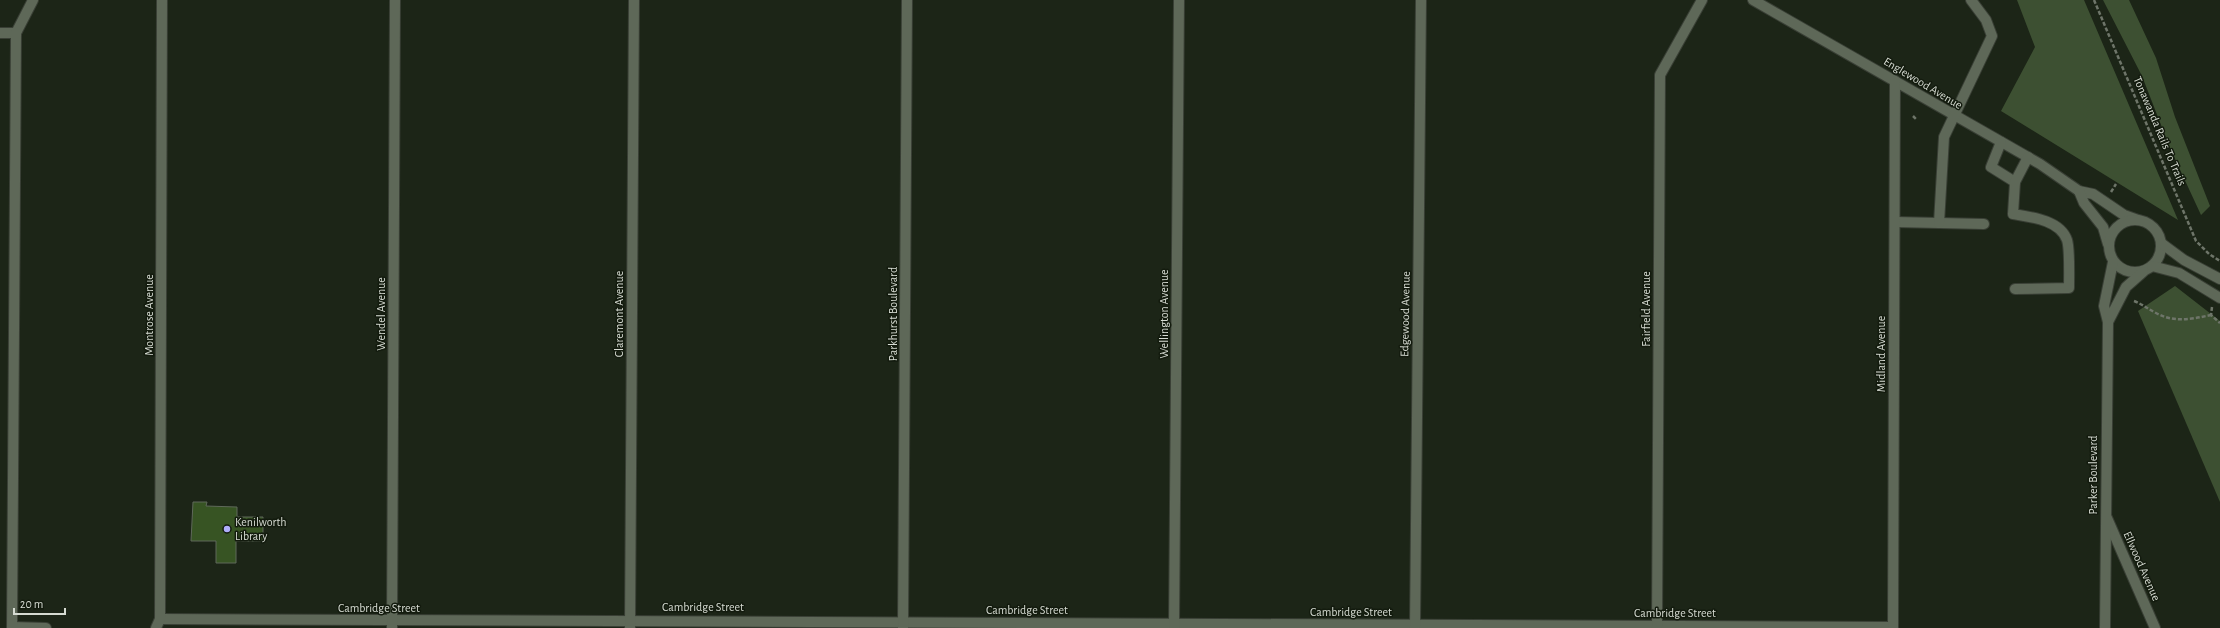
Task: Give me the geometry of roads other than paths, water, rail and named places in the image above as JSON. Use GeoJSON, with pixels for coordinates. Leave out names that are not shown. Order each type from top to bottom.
{"type":"FeatureCollection","features":[{"type":"Feature","properties":{"kind":"street"},"geometry":{"type":"LineString","coordinates":[[34,0],[16,33],[12,628],[46,628]]}},
{"type":"Feature","properties":{"kind":"street","name":"Montrose Avenue"},"geometry":{"type":"LineString","coordinates":[[158,623],[162,475],[162,0]]}},
{"type":"Feature","properties":{"kind":"street","name":"Wendel Avenue"},"geometry":{"type":"LineString","coordinates":[[392,625],[395,0]]}},
{"type":"Feature","properties":{"kind":"street","name":"Claremont Avenue"},"geometry":{"type":"LineString","coordinates":[[630,624],[634,0]]}},
{"type":"Feature","properties":{"kind":"street","name":"Parkhurst Boulevard"},"geometry":{"type":"LineString","coordinates":[[903,625],[907,0]]}},
{"type":"Feature","properties":{"kind":"street","name":"Wellington Avenue"},"geometry":{"type":"LineString","coordinates":[[1174,626],[1179,0]]}},
{"type":"Feature","properties":{"kind":"street","name":"Edgewood Avenue"},"geometry":{"type":"LineString","coordinates":[[1415,626],[1422,0]]}},
{"type":"Feature","properties":{"kind":"street","name":"Fairfield Avenue"},"geometry":{"type":"LineString","coordinates":[[1657,627],[1660,75],[1702,0]]}},
{"type":"Feature","properties":{"kind":"street","name":"Englewood Avenue"},"geometry":{"type":"LineString","coordinates":[[1753,0],[1953,116],[2028,157],[2078,191],[2093,194],[2124,215],[2153,227],[2161,242],[2184,260],[2220,279]]}},
{"type":"Feature","properties":{"kind":"street"},"geometry":{"type":"LineString","coordinates":[[1940,223],[1944,137],[1992,36],[1986,20],[1971,0]]}},
{"type":"Feature","properties":{"kind":"street"},"geometry":{"type":"LineString","coordinates":[[0,33],[16,33]]}},
{"type":"Feature","properties":{"kind":"street","name":"Midland Avenue"},"geometry":{"type":"LineString","coordinates":[[1893,628],[1895,81]]}},
{"type":"Feature","properties":{"kind":"street"},"geometry":{"type":"LineString","coordinates":[[2001,142],[1991,167],[2016,182]]}},
{"type":"Feature","properties":{"kind":"street"},"geometry":{"type":"LineString","coordinates":[[2016,289],[2069,288],[2067,240],[2059,229],[2042,219],[2013,214],[2016,182],[2028,157]]}},
{"type":"Feature","properties":{"kind":"street","name":"Englewood Avenue"},"geometry":{"type":"LineString","coordinates":[[2078,191],[2084,203],[2103,227],[2113,262]]}},
{"type":"Feature","properties":{"kind":"street"},"geometry":{"type":"LineString","coordinates":[[2108,245],[2110,237],[2121,224],[2138,220]]}},
{"type":"Feature","properties":{"kind":"street"},"geometry":{"type":"LineString","coordinates":[[1895,222],[1984,224]]}},
{"type":"Feature","properties":{"kind":"street"},"geometry":{"type":"LineString","coordinates":[[2148,269],[2159,255],[2161,242]]}},
{"type":"Feature","properties":{"kind":"street"},"geometry":{"type":"LineString","coordinates":[[2113,262],[2127,272],[2148,269],[2179,273],[2217,300]]}},
{"type":"Feature","properties":{"kind":"street","name":"Parker Boulevard"},"geometry":{"type":"LineString","coordinates":[[2105,628],[2108,322],[2104,306],[2113,262]]}},
{"type":"Feature","properties":{"kind":"street","name":"Parker Boulevard"},"geometry":{"type":"LineString","coordinates":[[2108,322],[2126,287],[2148,269]]}},
{"type":"Feature","properties":{"kind":"street","name":"Ellwood Avenue"},"geometry":{"type":"LineString","coordinates":[[2106,514],[2155,628]]}},
{"type":"Feature","properties":{"kind":"street","name":"Cambridge Street"},"geometry":{"type":"LineString","coordinates":[[158,623],[392,625],[630,624],[1893,628]]}},
{"type":"Feature","properties":{"kind":"place","name":"Kenilworth Library"},"geometry":{"type":"Point","coordinates":[227,529]}}]}
